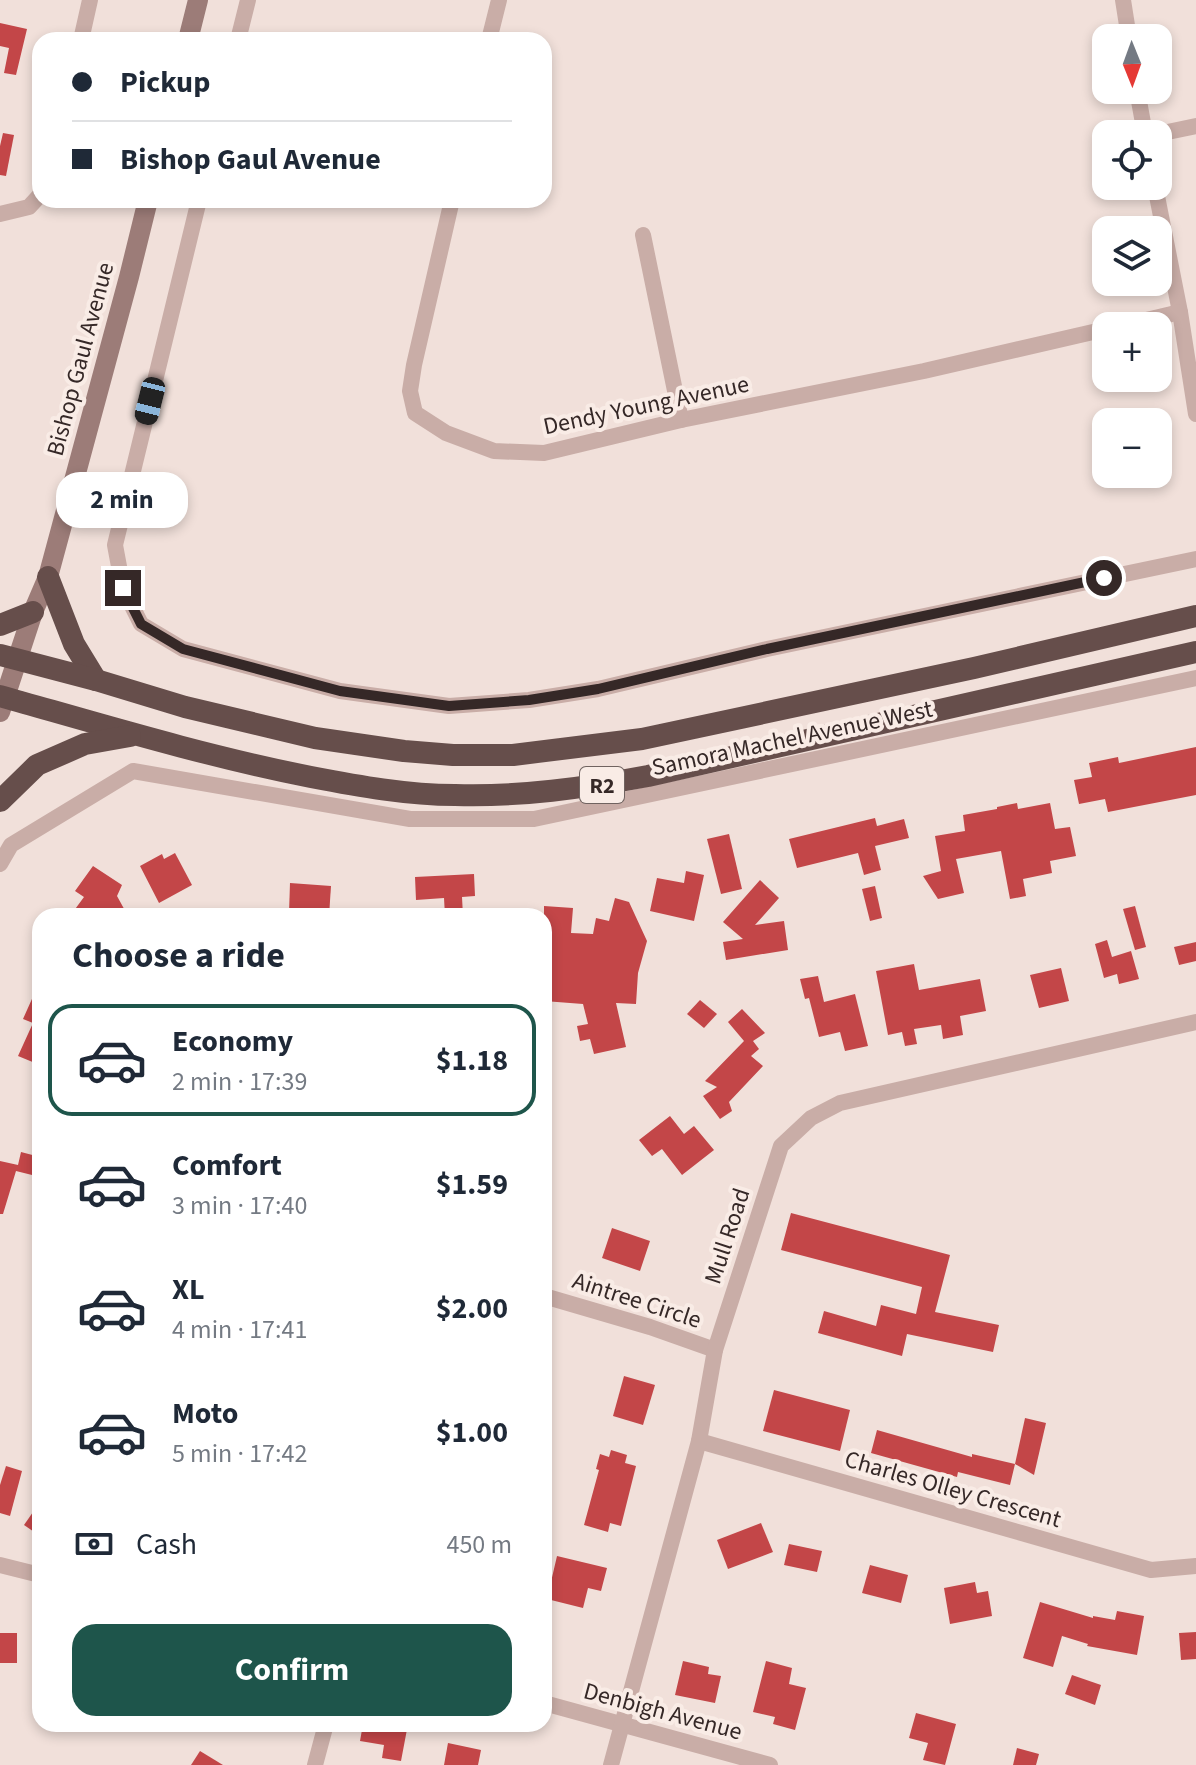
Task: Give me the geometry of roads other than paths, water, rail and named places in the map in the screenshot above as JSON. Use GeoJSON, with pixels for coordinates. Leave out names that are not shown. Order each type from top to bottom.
{"type":"FeatureCollection","features":[{"type":"Feature","properties":{"kind":"highway"},"geometry":{"type":"LineString","coordinates":[[48,577],[74,644],[96,680]]}},
{"type":"Feature","properties":{"kind":"highway"},"geometry":{"type":"LineString","coordinates":[[0,625],[33,612]]}},
{"type":"Feature","properties":{"kind":"highway","name":"Samora Machel Avenue West"},"geometry":{"type":"LineString","coordinates":[[9,658],[185,707],[315,738],[404,751],[513,755],[642,739],[974,668],[1196,616]]}},
{"type":"Feature","properties":{"kind":"highway","name":"Samora Machel Avenue West"},"geometry":{"type":"LineString","coordinates":[[2,702],[248,763],[353,785],[454,795],[534,792],[648,776],[1196,652]]}},
{"type":"Feature","properties":{"kind":"highway"},"geometry":{"type":"LineString","coordinates":[[0,801],[37,765],[85,744],[135,735]]}},
{"type":"Feature","properties":{"kind":"main road"},"geometry":{"type":"LineString","coordinates":[[190,32],[198,0]]}},
{"type":"Feature","properties":{"kind":"main road","name":"Bishop Gaul Avenue"},"geometry":{"type":"LineString","coordinates":[[2,702],[9,658],[48,577],[146,208]]}},
{"type":"Feature","properties":{"kind":"street"},"geometry":{"type":"LineString","coordinates":[[240,32],[248,0]]}},
{"type":"Feature","properties":{"kind":"street"},"geometry":{"type":"LineString","coordinates":[[491,32],[499,0]]}},
{"type":"Feature","properties":{"kind":"street"},"geometry":{"type":"LineString","coordinates":[[1123,0],[1127,24]]}},
{"type":"Feature","properties":{"kind":"street"},"geometry":{"type":"LineString","coordinates":[[82,32],[88,1]]}},
{"type":"Feature","properties":{"kind":"street"},"geometry":{"type":"LineString","coordinates":[[1172,131],[1196,126]]}},
{"type":"Feature","properties":{"kind":"street"},"geometry":{"type":"LineString","coordinates":[[1158,200],[1196,414]]}},
{"type":"Feature","properties":{"kind":"street"},"geometry":{"type":"LineString","coordinates":[[0,214],[32,204]]}},
{"type":"Feature","properties":{"kind":"street"},"geometry":{"type":"LineString","coordinates":[[197,208],[115,545],[123,588],[141,624],[183,649],[340,691],[449,706],[529,700],[598,689],[767,649],[1196,559]]}},
{"type":"Feature","properties":{"kind":"street","name":"Dendy Young Avenue"},"geometry":{"type":"LineString","coordinates":[[450,208],[410,391],[415,413],[446,433],[494,451],[544,453],[681,420],[924,371],[1092,332]]}},
{"type":"Feature","properties":{"kind":"street"},"geometry":{"type":"LineString","coordinates":[[643,235],[681,420]]}},
{"type":"Feature","properties":{"kind":"street"},"geometry":{"type":"LineString","coordinates":[[1172,314],[1180,312]]}},
{"type":"Feature","properties":{"kind":"street","name":"Samora Machel Avenue West"},"geometry":{"type":"LineString","coordinates":[[0,864],[11,845],[133,771],[410,819],[534,819],[1196,678]]}},
{"type":"Feature","properties":{"kind":"street","name":"Mull Road"},"geometry":{"type":"LineString","coordinates":[[611,1765],[699,1441],[715,1350],[781,1146],[811,1118],[840,1103],[1196,1022]]}},
{"type":"Feature","properties":{"kind":"street","name":"Aintree Circle"},"geometry":{"type":"LineString","coordinates":[[552,1298],[715,1350]]}},
{"type":"Feature","properties":{"kind":"street","name":"Charles Olley Crescent"},"geometry":{"type":"LineString","coordinates":[[699,1441],[1151,1570],[1196,1566]]}},
{"type":"Feature","properties":{"kind":"street"},"geometry":{"type":"LineString","coordinates":[[0,1565],[32,1573]]}},
{"type":"Feature","properties":{"kind":"street","name":"Denbigh Avenue"},"geometry":{"type":"LineString","coordinates":[[552,1705],[770,1765]]}},
{"type":"Feature","properties":{"kind":"street"},"geometry":{"type":"LineString","coordinates":[[315,1765],[324,1732]]}}]}
